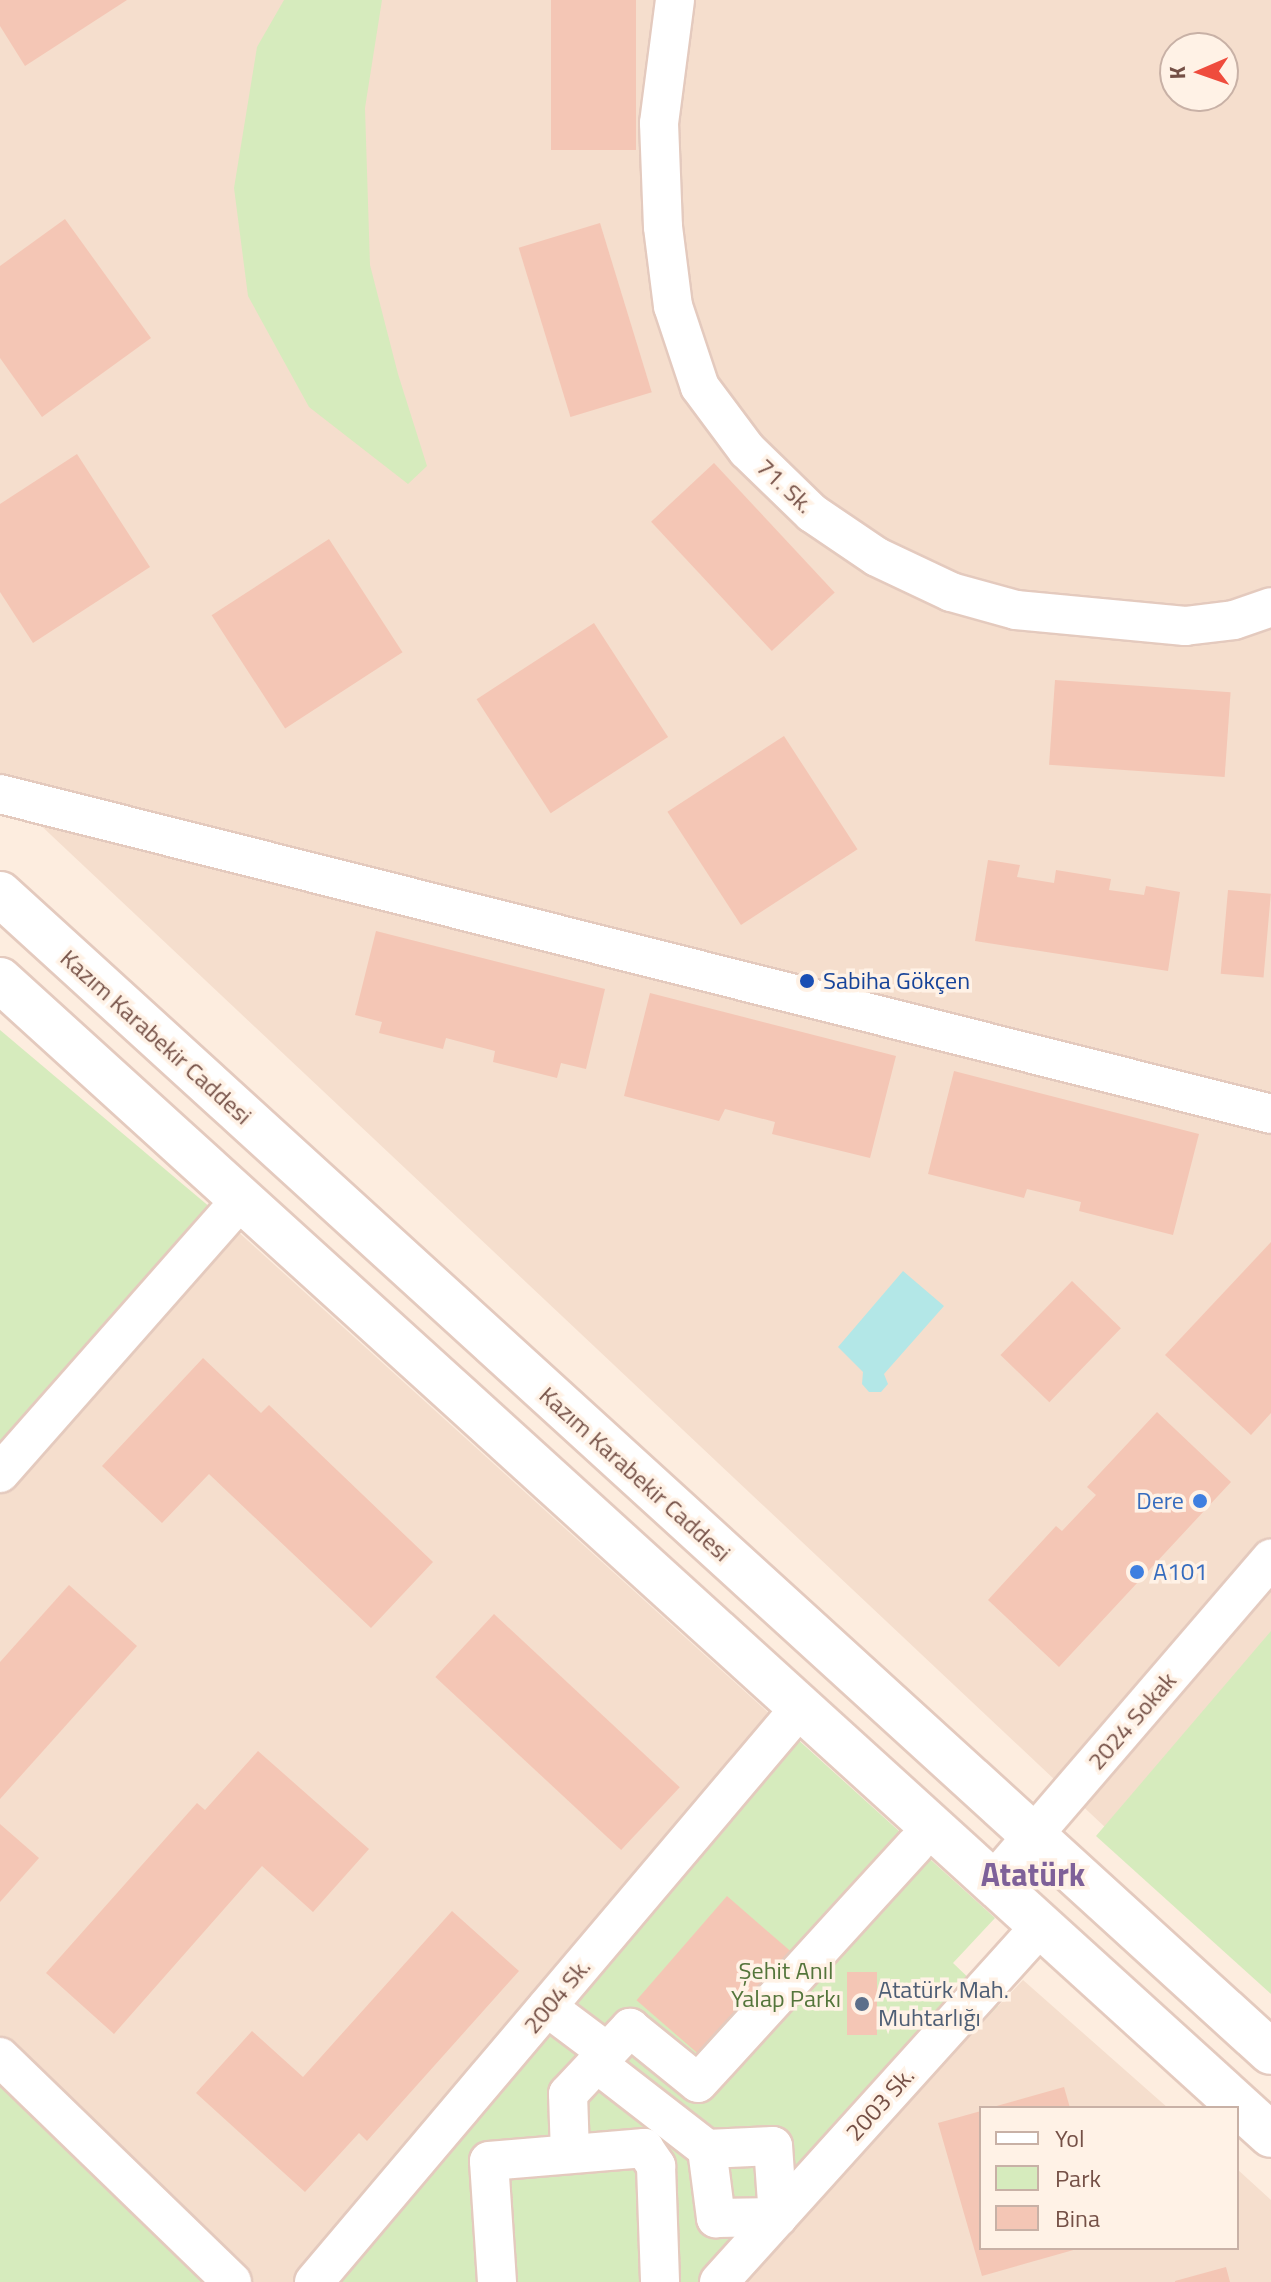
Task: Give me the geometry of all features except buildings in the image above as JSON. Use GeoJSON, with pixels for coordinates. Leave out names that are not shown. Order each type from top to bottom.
{"type":"FeatureCollection","features":[{"type":"Feature","properties":{"kind":"street","name":"71. Sk."},"geometry":{"type":"LineString","coordinates":[[675,0],[659,123],[663,227],[673,306],[700,387],[747,450],[812,513],[877,557],[951,592],[1016,610],[1185,626],[1234,620],[1271,607]]}},
{"type":"Feature","properties":{"kind":"street"},"geometry":{"type":"LineString","coordinates":[[0,794],[1271,1114]]}},
{"type":"Feature","properties":{"kind":"street","name":"Kazım Karabekir Caddesi"},"geometry":{"type":"LineString","coordinates":[[0,894],[1271,2052]]}},
{"type":"Feature","properties":{"kind":"street"},"geometry":{"type":"LineString","coordinates":[[0,980],[1239,2106]]}},
{"type":"Feature","properties":{"kind":"street"},"geometry":{"type":"LineString","coordinates":[[0,1473],[241,1200]]}},
{"type":"Feature","properties":{"kind":"street","name":"2024 Sokak"},"geometry":{"type":"LineString","coordinates":[[992,1883],[1271,1559]]}},
{"type":"Feature","properties":{"kind":"street","name":"2004 Sk."},"geometry":{"type":"LineString","coordinates":[[314,2282],[799,1709]]}},
{"type":"Feature","properties":{"kind":"street"},"geometry":{"type":"LineString","coordinates":[[570,2154],[568,2094],[630,2028],[698,2083],[915,1845]]}},
{"type":"Feature","properties":{"kind":"street","name":"2003 Sk."},"geometry":{"type":"LineString","coordinates":[[719,2282],[1040,1927]]}},
{"type":"Feature","properties":{"kind":"street"},"geometry":{"type":"LineString","coordinates":[[833,1935],[834,1976]]}},
{"type":"Feature","properties":{"kind":"street"},"geometry":{"type":"LineString","coordinates":[[547,2007],[707,2149],[716,2218],[778,2217],[773,2146],[707,2149]]}},
{"type":"Feature","properties":{"kind":"street"},"geometry":{"type":"LineString","coordinates":[[0,2057],[232,2282]]}},
{"type":"Feature","properties":{"kind":"street"},"geometry":{"type":"LineString","coordinates":[[1239,2106],[1271,2135]]}},
{"type":"Feature","properties":{"kind":"street"},"geometry":{"type":"LineString","coordinates":[[497,2282],[489,2161],[644,2148],[656,2166],[660,2282]]}},
{"type":"Feature","properties":{"kind":"shaded area"},"geometry":{"type":"Polygon","coordinates":[[[0,0],[1271,0],[1271,1635],[1107,1829],[0,787],[0,0]]]}},
{"type":"Feature","properties":{"kind":"shaded area"},"geometry":{"type":"Polygon","coordinates":[[[224,1219],[784,1727],[314,2282],[0,2282],[0,1473],[224,1219]]]}},
{"type":"Feature","properties":{"kind":"shaded area"},"geometry":{"type":"Polygon","coordinates":[[[1023,1980],[1166,2106],[979,2106],[979,2250],[1239,2250],[1239,2171],[1271,2200],[1271,2282],[734,2282],[1023,1980]]]}},
{"type":"Feature","properties":{"kind":"green space"},"geometry":{"type":"Polygon","coordinates":[[[284,0],[382,0],[365,108],[370,265],[398,374],[427,466],[408,484],[309,407],[248,296],[234,188],[257,47],[284,0]]]}},
{"type":"Feature","properties":{"kind":"green space"},"geometry":{"type":"Polygon","coordinates":[[[0,1030],[224,1219],[0,1473],[0,1030]]]}},
{"type":"Feature","properties":{"kind":"green space"},"geometry":{"type":"Polygon","coordinates":[[[1271,1631],[1271,1994],[1096,1836],[1271,1631]]]}},
{"type":"Feature","properties":{"kind":"green space","name":"Şehit Anıl Yalap Parkı"},"geometry":{"type":"Polygon","coordinates":[[[784,1727],[995,1918],[953,1963],[998,2006],[734,2282],[314,2282],[784,1727]]]}},
{"type":"Feature","properties":{"kind":"green space"},"geometry":{"type":"Polygon","coordinates":[[[0,2060],[225,2282],[0,2282],[0,2060]]]}},
{"type":"Feature","properties":{"kind":"water"},"geometry":{"type":"Polygon","coordinates":[[[903,1271],[944,1306],[884,1374],[888,1384],[881,1392],[869,1392],[862,1384],[863,1372],[838,1347],[903,1271]]]}},
{"type":"Feature","properties":{"kind":"place","name":"Sabiha Gökçen"},"geometry":{"type":"Point","coordinates":[807,981]}},
{"type":"Feature","properties":{"kind":"place","name":"Dere"},"geometry":{"type":"Point","coordinates":[1200,1501]}},
{"type":"Feature","properties":{"kind":"place","name":"A101"},"geometry":{"type":"Point","coordinates":[1137,1572]}},
{"type":"Feature","properties":{"kind":"place","name":"Atatürk Mah. Muhtarlığı"},"geometry":{"type":"Point","coordinates":[862,2004]}},
{"type":"Feature","properties":{"kind":"district","name":"Atatürk"},"geometry":{"type":"Point","coordinates":[1033,1874]}}]}
